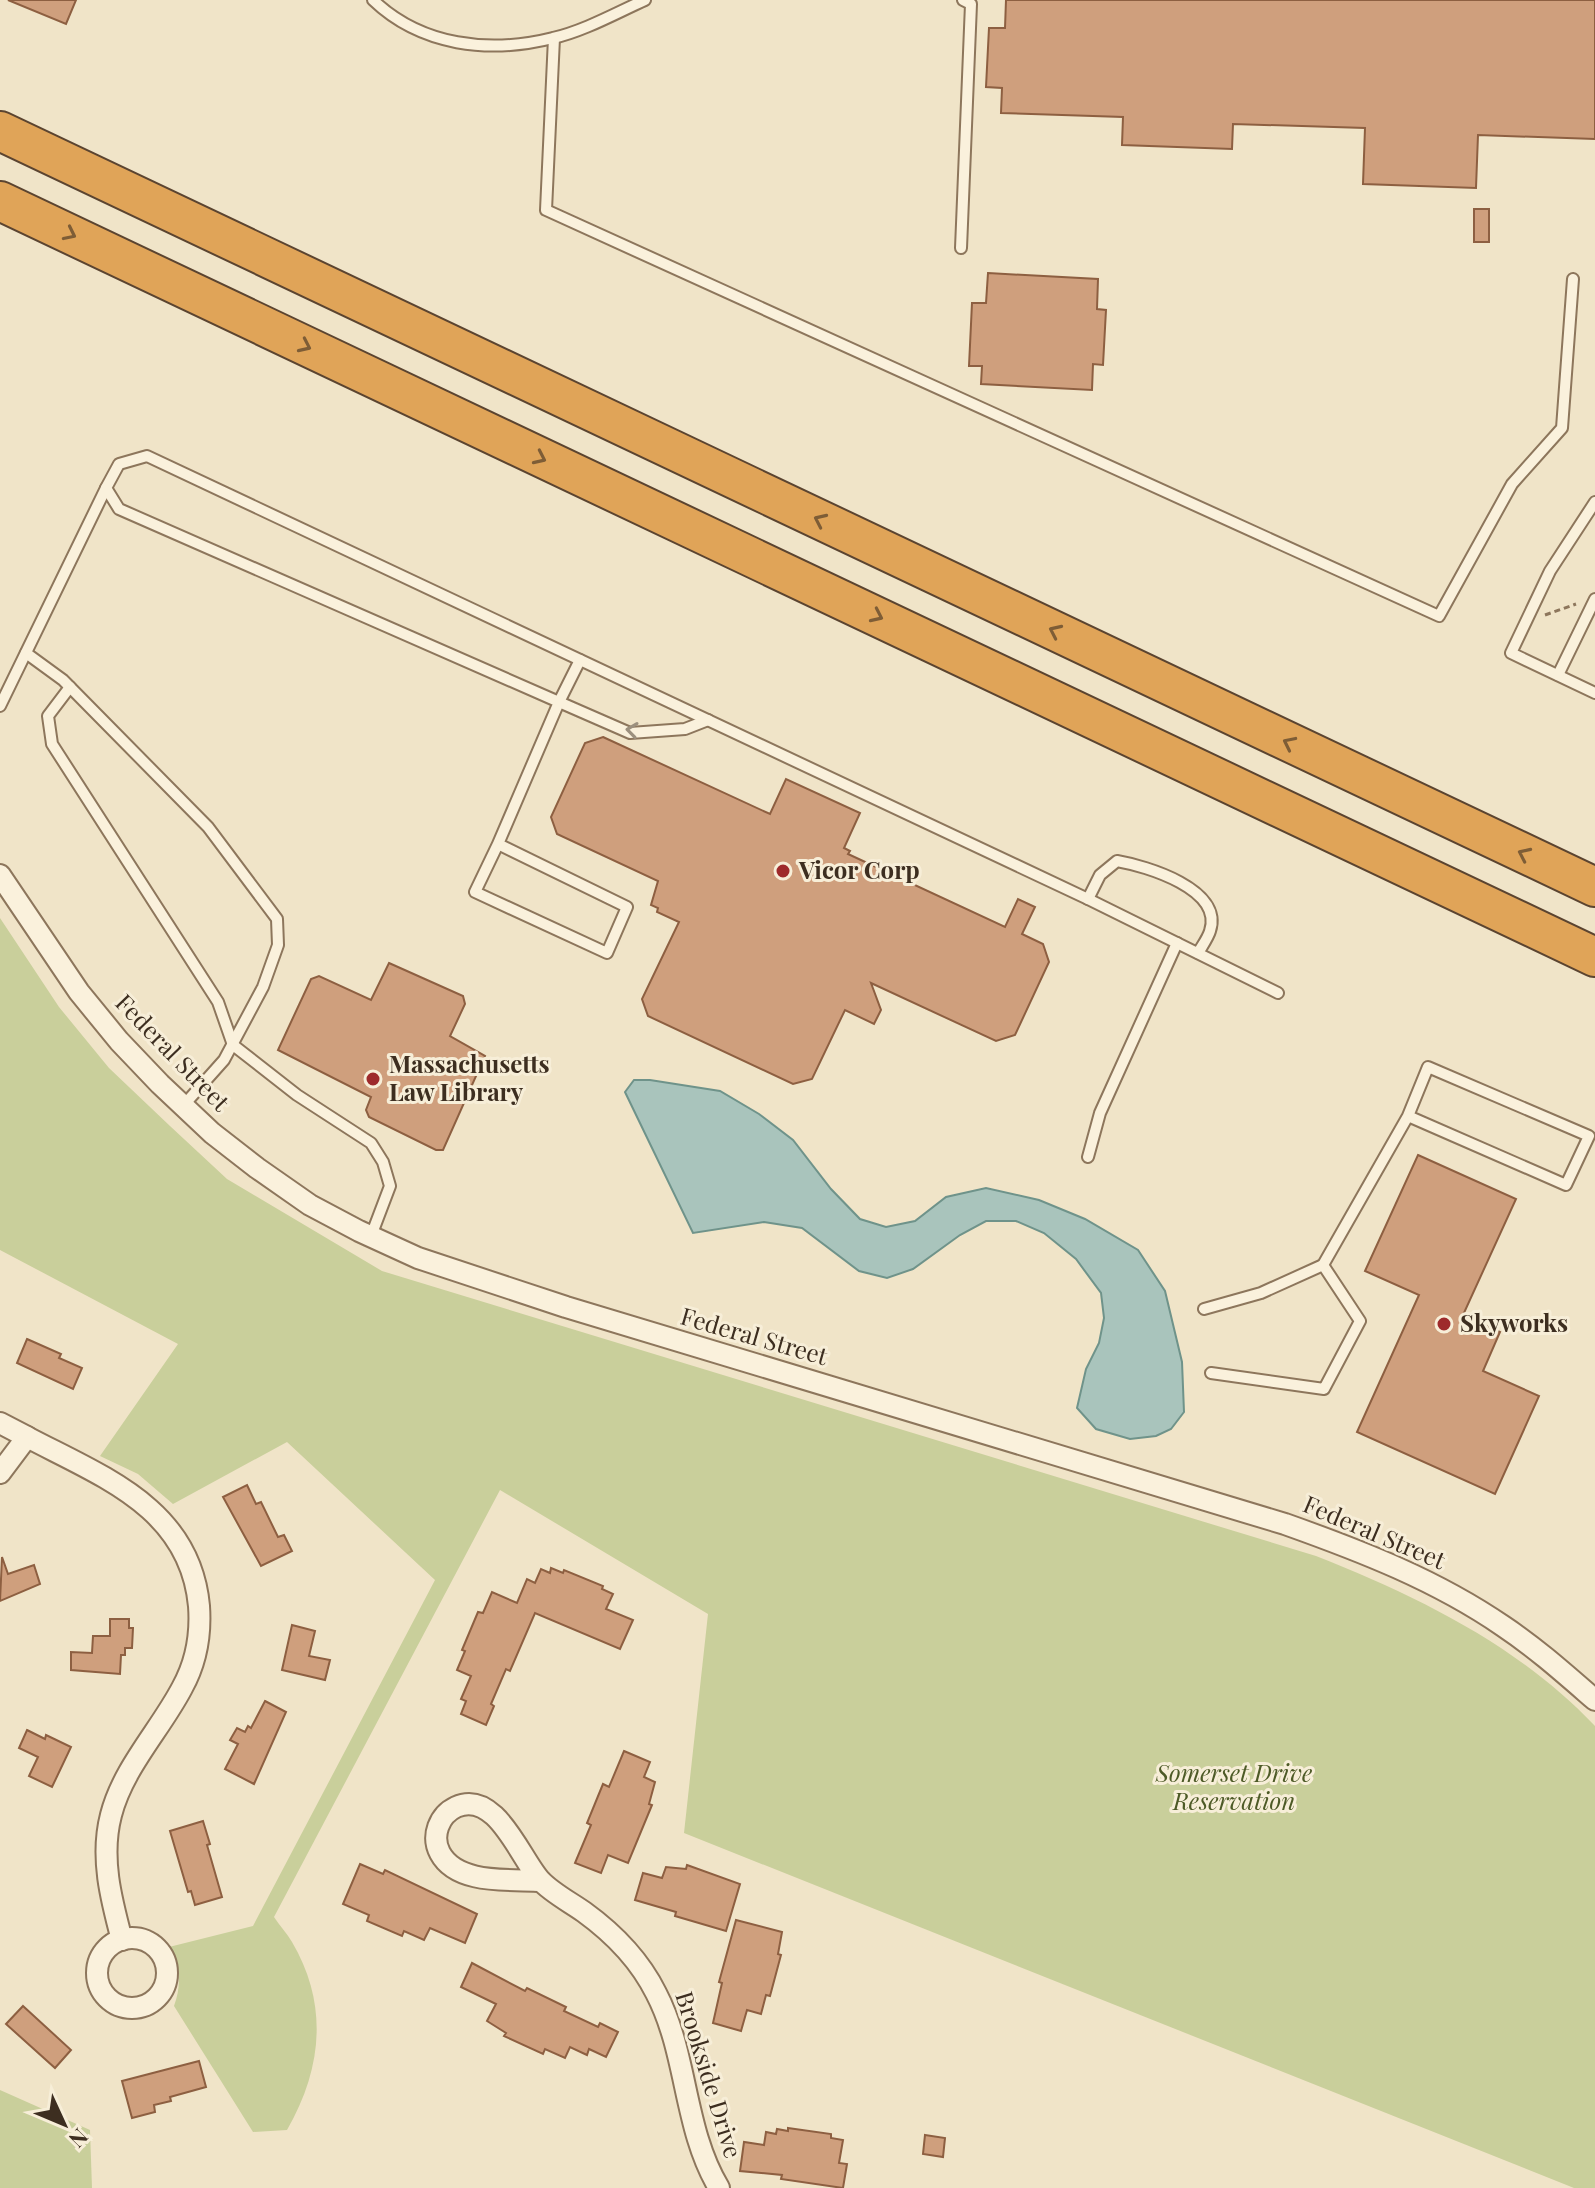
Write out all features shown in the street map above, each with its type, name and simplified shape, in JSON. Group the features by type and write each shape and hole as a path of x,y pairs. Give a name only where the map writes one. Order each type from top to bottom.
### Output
{"highway":[{"path":"0,131 1595,887"},
{"path":"0,201 1595,957"}],"street":[{"name":"Federal Street","path":"0,875 79,992 119,1041 183,1106 257,1168 310,1205 418,1258 566,1307 1285,1524 1357,1550 1441,1589 1503,1626 1595,1700"},
{"path":"0,1423 116,1484 155,1512 183,1550 198,1594 198,1642 192,1665 183,1687 126,1779 110,1817 107,1871 122,1940"},
{"path":"0,1473 27,1437"},
{"name":"Brookside Drive","path":"541,1881 483,1878 457,1869 440,1854 437,1843 440,1821 455,1807 466,1804 486,1809 500,1823 541,1881 610,1933 649,1981 668,2021 699,2145 719,2188"}],"lane":[{"path":"373,0 391,17 433,37 468,46 554,38 645,0"},
{"path":"618,12 619,0"},
{"path":"961,248 971,4 963,0"},
{"path":"554,38 546,210 1439,616 1512,484 1562,428 1573,279"},
{"path":"0,706 119,464 147,456 1088,899 1278,993"},
{"path":"106,488 119,509 630,733 685,729 708,720"},
{"path":"1595,502 1550,571 1511,653 1595,693"},
{"path":"1558,675 1589,600"},
{"path":"26,653 70,687 208,827 277,919 278,945 263,987 224,1060 183,1106"},
{"path":"498,844 627,907 607,953 475,892 580,660"},
{"path":"70,687 48,716 52,744 218,1002 233,1045 297,1095 371,1143 383,1162 390,1186 371,1236"},
{"path":"1088,899 1100,875 1117,861 1144,866 1171,878 1199,895 1210,908 1211,929 1198,953"},
{"path":"1088,1157 1100,1113 1177,943"},
{"path":"1204,1309 1261,1293 1323,1265 1408,1116 1428,1067 1589,1136 1566,1185 1408,1116"},
{"path":"1211,1373 1324,1389 1360,1321 1323,1265"}],"path":[{"path":"1526,621 1589,600"}],"green space":[{"name":"Somerset Drive Reservation","path":"0,918 59,1007 109,1068 227,1179 382,1271 1316,1556 1429,1606 1500,1647 1533,1671 1595,1726 1595,2188 1574,2188 684,1833 708,1614 500,1490 274,1917 290,1939 312,1989 316,2013 314,2060 308,2084 287,2130 253,2132 174,2006 179,1976 169,1947 253,1926 435,1580 287,1442 173,1504 138,1474 100,1456 178,1344 0,1250"},
{"path":"0,2090 90,2130 92,2188 0,2188"}],"water":[{"path":"634,1080 720,1091 759,1114 793,1140 831,1189 860,1219 886,1227 915,1221 946,1197 986,1188 1039,1200 1085,1219 1138,1250 1165,1291 1182,1362 1184,1412 1171,1429 1156,1436 1130,1439 1096,1429 1077,1408 1086,1369 1099,1343 1104,1318 1101,1293 1076,1259 1044,1233 1016,1221 986,1221 960,1235 913,1269 887,1278 859,1271 802,1228 764,1222 693,1233 625,1092"}],"building":[{"path":"8,0 76,0 66,24"},
{"path":"1006,0 1595,0 1595,139 1478,135 1476,188 1363,184 1365,128 1233,124 1232,149 1122,145 1123,117 1001,113 1002,88 986,87 989,28 1005,28"},
{"path":"1474,209 1489,209 1489,242 1474,242"},
{"path":"988,273 1098,279 1097,309 1106,310 1103,365 1093,364 1092,390 981,384 982,366 969,366 972,303 986,303"},
{"path":"603,737 770,814 786,779 860,813 844,848 850,851 848,854 1005,927 1018,899 1035,907 1022,934 1043,944 1049,962 1015,1035 996,1041 871,983 881,1010 874,1024 845,1010 812,1079 793,1084 648,1016 642,999 679,922 657,912 658,908 651,905 658,881 557,834 551,817 585,743"},
{"path":"389,963 463,996 465,1004 450,1036 485,1056 443,1150 436,1150 369,1117 366,1110 371,1097 278,1050 311,979 319,976 371,1000"},
{"name":"Skyworks","path":"1418,1155 1516,1199 1463,1315 1500,1332 1483,1371 1539,1396 1495,1494 1357,1432 1419,1295 1365,1271"},
{"path":"27,1339 61,1354 59,1358 82,1368 73,1389 17,1363"},
{"path":"247,1485 256,1504 261,1502 278,1537 284,1535 292,1551 261,1566 223,1497"},
{"path":"2,1557 8,1574 34,1565 40,1584 0,1601"},
{"path":"551,1568 603,1586 602,1589 613,1594 606,1609 633,1620 620,1649 535,1613 510,1671 506,1669 486,1725 461,1714 466,1701 461,1699 471,1676 457,1670 478,1612 483,1613 492,1592 517,1603 527,1579 535,1583 541,1569 550,1573"},
{"path":"110,1619 129,1619 129,1628 133,1628 132,1648 125,1648 125,1655 121,1655 120,1674 71,1670 71,1652 92,1653 93,1636 110,1636"},
{"path":"292,1625 315,1631 309,1656 330,1660 325,1680 282,1670"},
{"path":"265,1701 286,1712 254,1784 225,1769 238,1744 230,1740 237,1728 245,1732 248,1726 251,1728"},
{"path":"27,1730 71,1747 52,1787 29,1776 38,1757 19,1748"},
{"path":"624,1751 650,1762 644,1777 655,1782 649,1804 652,1805 628,1863 608,1855 601,1873 575,1863 603,1784 609,1787"},
{"path":"203,1821 222,1897 195,1905 191,1891 188,1892 170,1831"},
{"path":"360,1864 383,1874 385,1870 477,1914 465,1943 430,1928 424,1940 404,1931 402,1936 367,1921 369,1915 343,1904"},
{"path":"687,1865 740,1884 726,1931 635,1900 643,1873 662,1878 666,1867 686,1869"},
{"path":"736,1920 782,1932 778,1954 781,1955 770,1996 766,1995 761,2014 747,2010 741,2031 713,2023 722,1983 719,1982"},
{"path":"472,1963 525,1991 527,1988 566,2007 564,2011 598,2027 600,2023 618,2032 606,2057 589,2049 587,2055 570,2047 565,2058 545,2049 543,2054 504,2036 506,2033 487,2021 496,2004 461,1987"},
{"path":"23,2006 71,2050 55,2068 6,2024"},
{"path":"199,2061 206,2087 170,2097 171,2101 154,2105 155,2112 132,2118 122,2081"},
{"path":"788,2128 831,2134 831,2138 843,2140 839,2163 847,2164 843,2188 781,2179 782,2175 740,2171 744,2142 764,2145 766,2132 776,2134 777,2129 788,2131"},
{"path":"925,2135 945,2138 943,2157 923,2154"}],"place":[{"name":"Vicor Corp","path":"783,871"},
{"name":"Massachusetts Law Library","path":"373,1079"},
{"name":"Skyworks","path":"1444,1324"}]}
